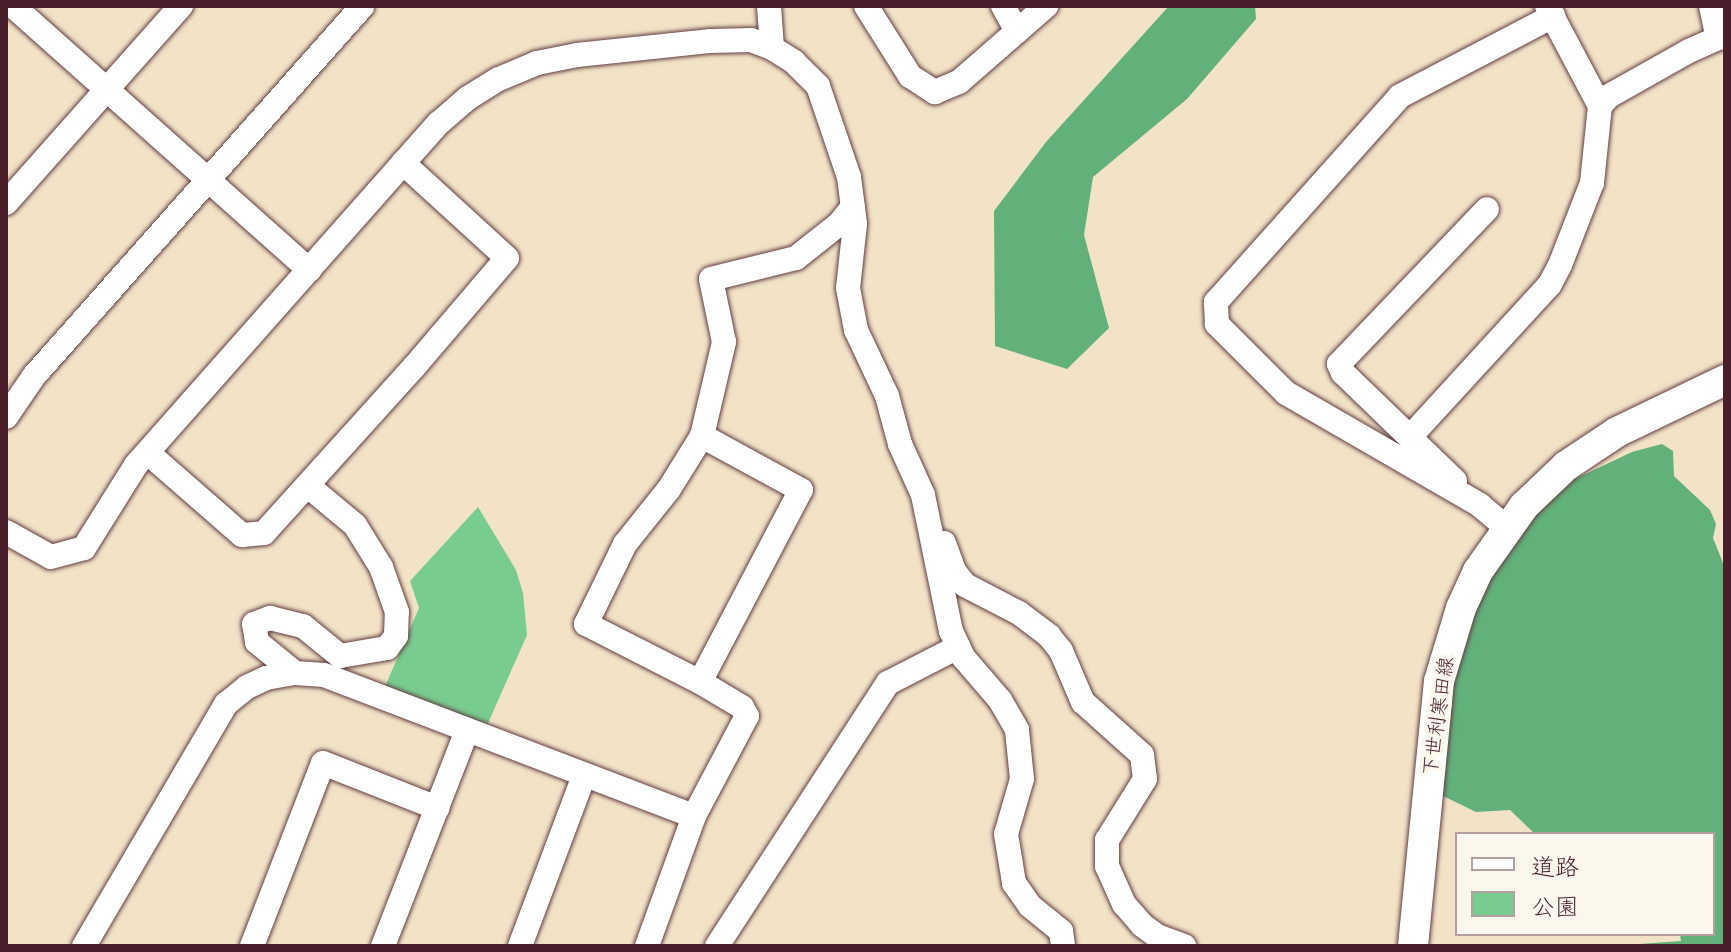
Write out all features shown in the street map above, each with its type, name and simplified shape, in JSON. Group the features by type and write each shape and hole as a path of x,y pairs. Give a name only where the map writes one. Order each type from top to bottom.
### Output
{"main road":[{"name":"下世利寒田線","path":"1413,946 1433,718 1443,661 1469,588 1507,528 1553,477 1617,432 1725,380"}],"street":[{"path":"13,6 309,270"},
{"path":"6,203 181,6"},
{"path":"6,417 34,376 362,6"},
{"path":"769,6 766,14 772,48"},
{"path":"866,6 910,76 935,92 959,82 1046,6"},
{"path":"1003,6 1017,31"},
{"path":"1600,106 1609,96 1722,36 1711,6"},
{"path":"1410,437 1550,284 1592,183 1600,106 1550,11 1400,96 1216,302 1217,324 1286,393 1480,505"},
{"path":"6,532 51,557 84,548 148,453 439,123 468,98 499,79 537,63 711,41 751,40 772,48 794,62 818,86 849,177 855,224 848,288 852,316 887,396 900,444 919,482 945,612 958,647 1000,700 1017,730 1023,769 1007,820 1008,866 1014,883 1030,906 1061,931 1063,946"},
{"path":"148,453 242,535 264,533 308,486 507,258 403,163"},
{"path":"647,946 694,816 747,716 742,707 700,682 586,624 625,544 669,489 702,436 724,342 711,279 796,258 839,224 853,207"},
{"path":"1487,209 1339,364 1343,373 1507,528"},
{"path":"700,682 801,490 702,436"},
{"path":"919,482 932,490 938,501 944,547 958,577 965,585 1019,613 1049,636 1061,651 1083,702 1142,755 1145,779 1107,840 1105,859 1131,914 1157,936 1184,946"},
{"path":"295,673 257,642 254,624 270,618 303,626 340,656 387,648 396,636 397,612 381,567 355,525 308,486"},
{"path":"717,946 888,683 958,647"},
{"path":"84,946 226,704 247,687 295,673 324,675 350,683 694,816"},
{"path":"383,946 467,730"},
{"path":"252,946 323,763 437,808"},
{"path":"520,946 584,776"}],"green space":[{"path":"1169,6 1255,6 1256,19 1187,99 1093,177 1084,235 1109,328 1067,369 995,346 994,211 1046,142"},
{"path":"1662,444 1673,451 1674,476 1710,510 1716,524 1713,538 1725,568 1725,946 1612,946 1681,941 1680,936 1715,936 1715,832 1533,832 1510,810 1476,812 1441,795 1433,724 1469,610 1507,539 1575,479 1632,452"},
{"path":"478,507 516,570 523,593 527,635 478,746 377,705 419,608 410,581"}]}
